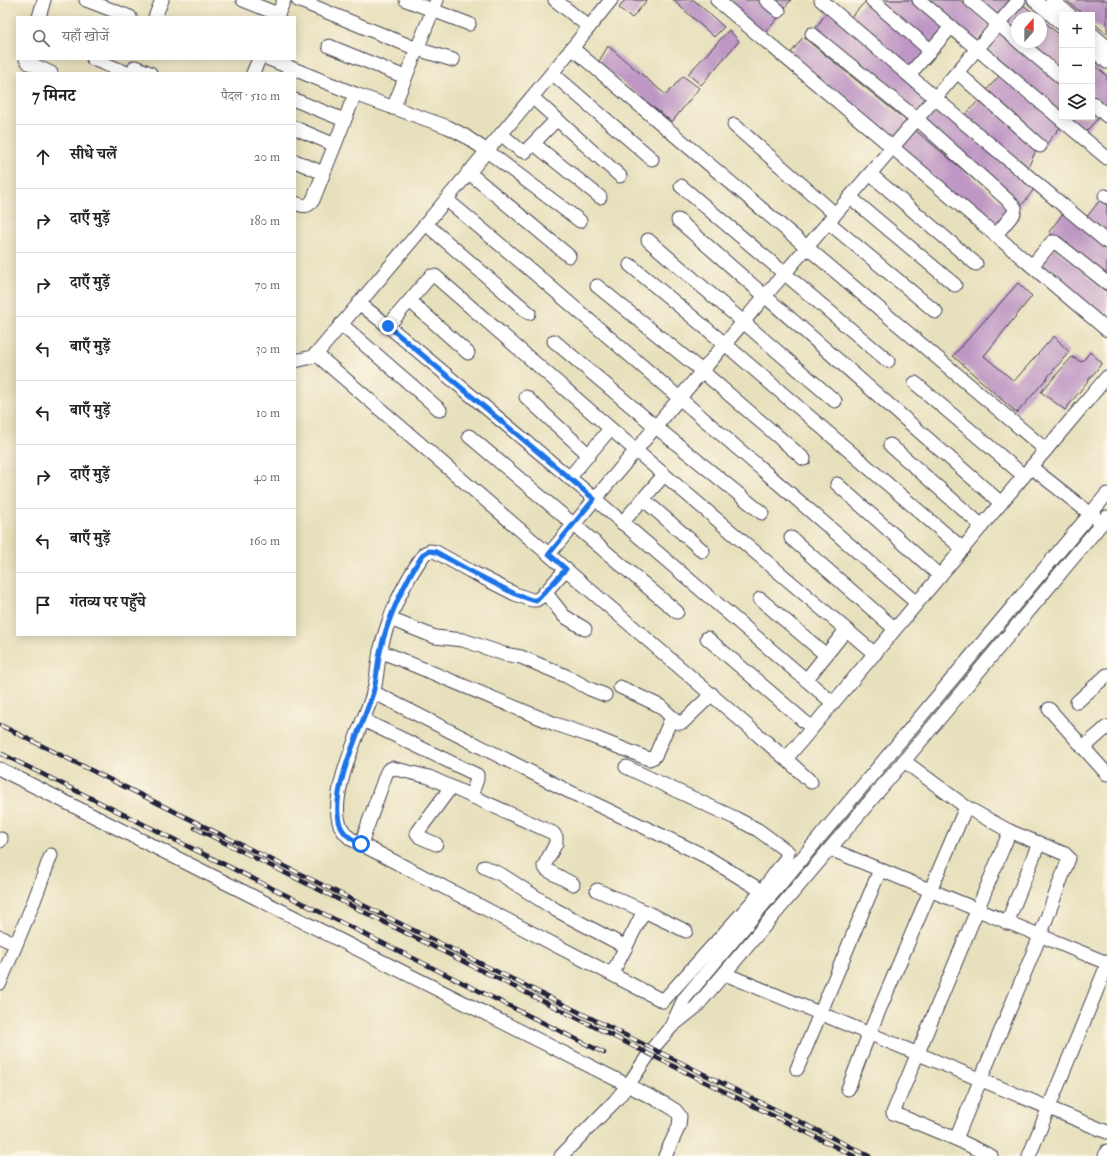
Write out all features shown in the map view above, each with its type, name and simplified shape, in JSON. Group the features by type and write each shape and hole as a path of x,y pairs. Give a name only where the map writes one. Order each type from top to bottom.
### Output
{"street":[{"path":"39,16 44,0"},
{"path":"86,0 127,16"},
{"path":"243,0 278,15 284,0"},
{"path":"298,0 417,49 453,60"},
{"path":"406,0 435,5 469,24"},
{"path":"555,0 589,27"},
{"path":"296,361 312,357 316,354 447,200 468,172 552,73 611,0"},
{"path":"717,0 1107,330"},
{"path":"766,0 779,11"},
{"path":"821,0 1037,185 1107,242"},
{"path":"872,0 930,50"},
{"path":"919,0 1107,158"},
{"path":"970,0 1011,35"},
{"path":"549,554 765,296 1019,0"},
{"path":"1034,0 1059,21"},
{"path":"1052,0 1066,12"},
{"path":"155,16 158,1"},
{"path":"392,108 435,5"},
{"path":"909,75 951,27"},
{"path":"812,34 917,119 1012,204 1015,208 1014,213 996,235"},
{"path":"1095,37 1107,47"},
{"path":"329,46 405,77"},
{"path":"572,48 1046,450"},
{"path":"1026,48 1059,75"},
{"path":"1095,52 1107,62"},
{"path":"27,60 29,63 49,72"},
{"path":"97,60 147,72"},
{"path":"253,72 259,60"},
{"path":"271,60 355,94 448,127 466,136 580,221"},
{"path":"957,72 1040,146"},
{"path":"552,73 652,158"},
{"path":"296,203 304,206 309,205 313,200 355,94"},
{"path":"532,97 620,176"},
{"path":"296,100 344,120"},
{"path":"1095,106 1107,116"},
{"path":"501,134 523,152 527,152 557,119"},
{"path":"734,125 832,218 936,312"},
{"path":"296,128 335,145"},
{"path":"534,144 600,197"},
{"path":"296,161 323,173"},
{"path":"468,172 569,256"},
{"path":"870,174 976,264"},
{"path":"681,186 888,361"},
{"path":"850,197 955,285"},
{"path":"447,200 546,283 917,603"},
{"path":"678,220 1001,503"},
{"path":"426,224 529,313"},
{"path":"648,240 835,401"},
{"path":"1032,266 1052,242 1055,242 1107,283"},
{"path":"630,265 725,344 963,549"},
{"path":"388,326 428,279 431,276 435,276 635,451 874,654"},
{"path":"597,286 702,371 804,459"},
{"path":"410,301 468,353"},
{"path":"358,303 388,326 594,499 833,703"},
{"path":"341,324 440,410"},
{"path":"554,341 656,427 762,513"},
{"path":"316,354 712,694 811,782"},
{"path":"786,759 1107,377"},
{"path":"561,1156 615,1101 629,1084 653,1048 671,1027 696,1007 725,974 1105,522 1090,515 1028,472 915,383"},
{"path":"526,398 589,455"},
{"path":"569,478 610,429"},
{"path":"469,436 677,612"},
{"path":"890,445 982,526"},
{"path":"622,523 664,475"},
{"path":"837,484 940,576"},
{"path":"671,1027 684,999 1107,494"},
{"path":"643,499 703,551"},
{"path":"791,538 895,629"},
{"path":"566,569 536,600 524,598 505,590 436,552 430,551 425,553 406,582 390,619 380,651 373,692 345,767 338,804 338,821 343,831 351,839 663,1000 762,891 788,857 788,852 758,830 626,767"},
{"path":"545,592 564,616 586,629"},
{"path":"760,599 826,655"},
{"path":"390,619 435,637 463,640 504,654 521,657 566,676 605,695"},
{"path":"806,680 846,630"},
{"path":"707,638 812,728"},
{"path":"380,651 555,724 588,735 649,759 654,757 656,754 672,717"},
{"path":"1077,702 1107,675"},
{"path":"620,687 660,706 680,723 684,722 712,694"},
{"path":"373,692 568,791 705,856 762,891"},
{"path":"1049,709 1107,774"},
{"path":"363,720 477,775 471,796"},
{"path":"1084,748 1107,727"},
{"path":"904,761 966,807 1010,831 1066,854 1069,858 1040,936 956,1139"},
{"path":"361,844 388,770 392,768 429,778 553,833 556,837 556,843 544,866 547,870 573,884"},
{"path":"0,769 448,995 629,1084 667,1105 675,1110 680,1116 679,1126 665,1156"},
{"path":"436,844 420,837 417,833 451,787"},
{"path":"848,1089 869,1034 966,807"},
{"path":"991,1156 956,1139 893,1113 1010,831"},
{"path":"1007,923 1039,843"},
{"path":"830,849 1107,964 1029,1156"},
{"path":"0,983 51,854"},
{"path":"484,866 508,879 556,910 626,947"},
{"path":"797,1069 880,870"},
{"path":"597,890 686,931"},
{"path":"612,974 644,911"},
{"path":"0,937 16,944"},
{"path":"725,974 1107,1132"},
{"path":"1105,1156 1107,1151"}],"building":[{"path":"625,0 647,0 632,18 619,8"},
{"path":"673,0 694,0 724,27 714,37"},
{"path":"719,0 763,0 781,15 762,36"},
{"path":"769,0 791,0 782,11"},
{"path":"867,0 925,52 910,70 848,20"},
{"path":"875,0 912,0 947,27 931,47"},
{"path":"923,0 960,0 990,25 976,43"},
{"path":"978,0 1015,0 1000,19"},
{"path":"1066,0 1107,0 1107,34 1095,24 1095,12 1080,12"},
{"path":"1021,3 1032,12 1014,12"},
{"path":"828,11 933,97 916,116 813,31"},
{"path":"1011,16 1011,32 1003,26"},
{"path":"1047,24 1059,34 1059,71 1031,48 1047,48"},
{"path":"1000,29 1011,39 1011,48 1022,48 1059,80 1059,115 990,57 992,54 983,46"},
{"path":"729,30 739,41 701,85 688,74"},
{"path":"803,37 909,123 891,144 788,57"},
{"path":"608,46 666,95 683,76 699,88 672,122 598,63"},
{"path":"1095,66 1107,76 1107,108 1095,98"},
{"path":"1000,75 1062,125 1045,146 984,93"},
{"path":"980,99 1037,148 1026,172 964,116"},
{"path":"933,105 1034,189 1019,209 922,120"},
{"path":"1095,112 1100,116 1083,135 1065,120 1095,120"},
{"path":"914,129 1012,211 995,232 897,148"},
{"path":"1100,200 1107,205 1107,237 1085,219"},
{"path":"1064,212 1107,248 1107,279 1049,232"},
{"path":"1055,248 1107,292 1107,326 1038,267"},
{"path":"1018,283 1032,296 984,356 1014,381 1054,336 1069,352 1017,413 953,356"},
{"path":"1090,352 1102,363 1065,410 1041,392 1072,357 1082,362"}],"railway":[{"path":"0,725 869,1156"},
{"path":"0,753 604,1053"},
{"path":"195,828 854,1156"}],"route":[{"path":"361,844 351,839 343,831 338,821 338,804 341,784 345,767 373,692 380,651 387,626 406,582 420,560 425,553 430,551 436,552 505,590 524,598 536,600 566,569 549,554 594,499 388,326"}]}
